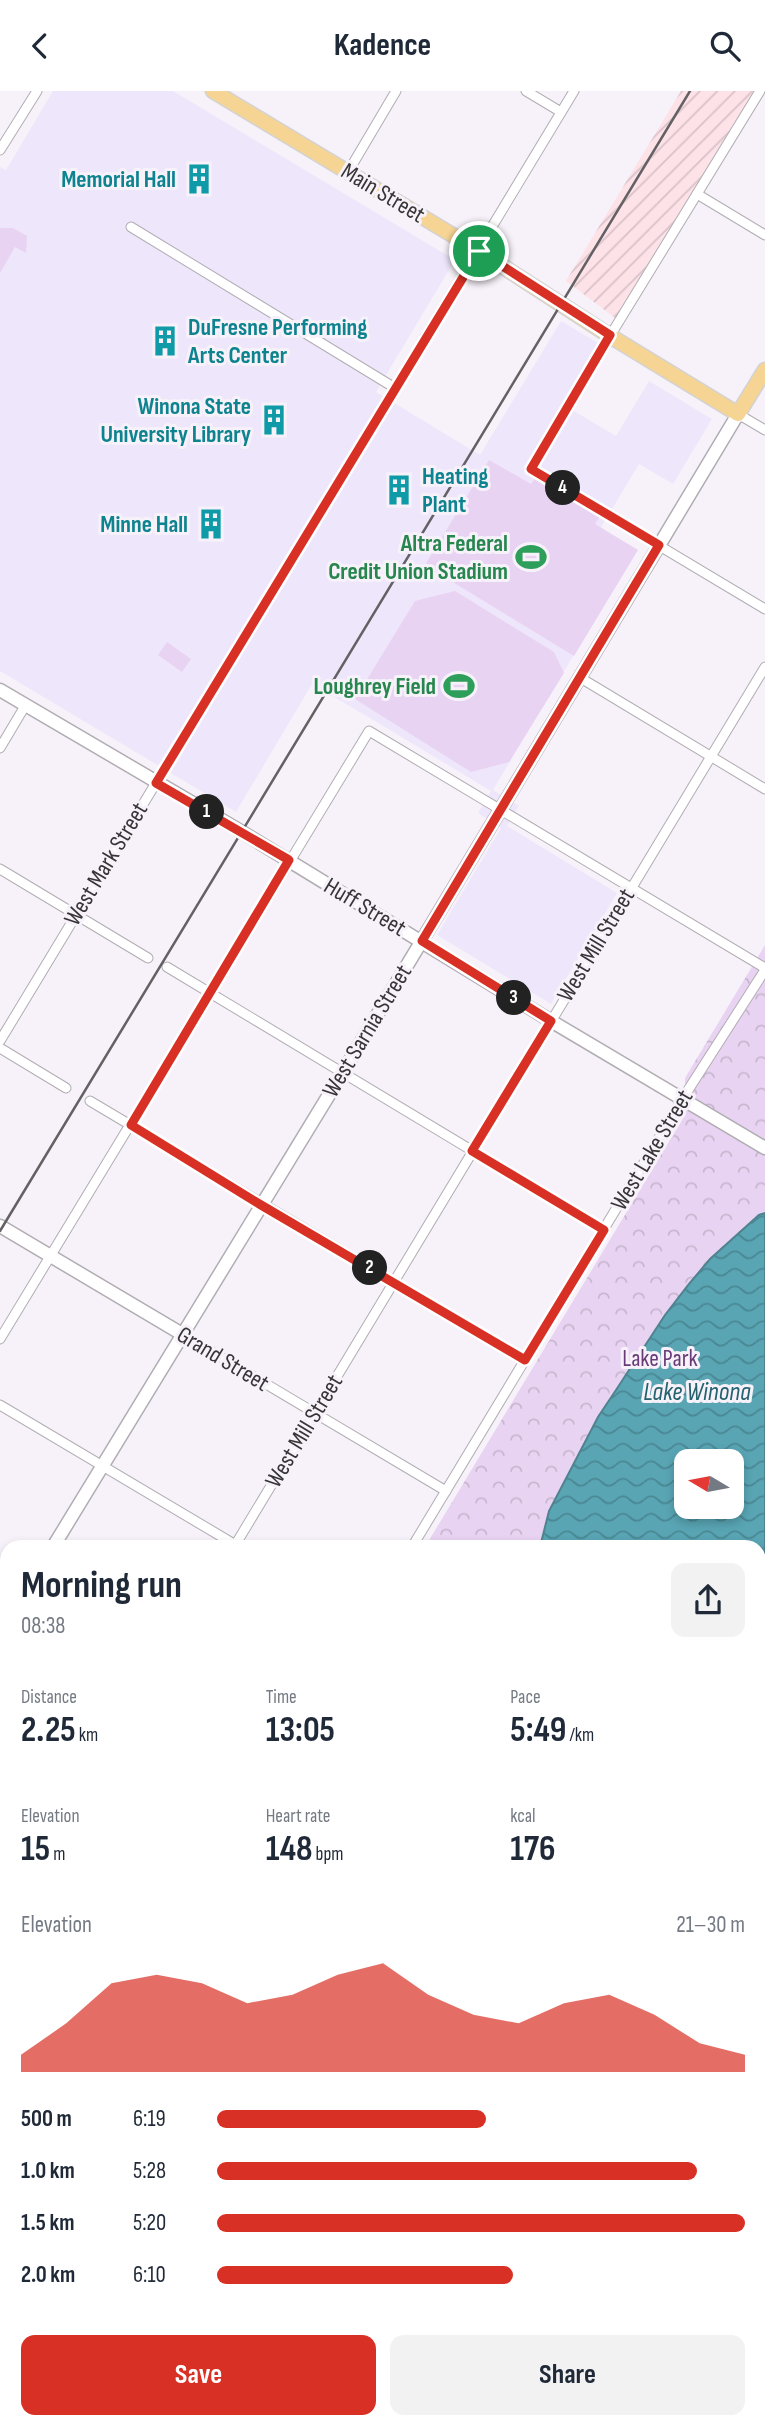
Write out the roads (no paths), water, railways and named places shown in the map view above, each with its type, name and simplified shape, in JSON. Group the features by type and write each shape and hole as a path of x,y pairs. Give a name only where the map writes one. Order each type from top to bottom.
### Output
{"main road":[{"name":"Main Street","path":"214,91 479,251 738,414"},
{"name":"West Sarnia Street","path":"738,414 765,370"}],"street":[{"path":"0,149 37,91"},
{"path":"348,172 396,91"},
{"path":"526,91 561,112"},
{"name":"West Mark Street","path":"0,1041 574,91"},
{"path":"760,91 531,469 765,609"},
{"path":"697,194 765,235"},
{"path":"131,227 395,388"},
{"name":"Main Street","path":"738,414 765,430"},
{"name":"West Sarnia Street","path":"57,1540 422,941 738,414"},
{"name":"West Mill Street","path":"240,1540 765,667"},
{"path":"579,677 765,789"},
{"name":"Huff Street","path":"0,690 289,860 551,1021 765,1148"},
{"path":"0,748 25,706"},
{"path":"0,1339 369,731 765,969"},
{"path":"0,869 149,958"},
{"path":"167,967 604,1230"},
{"name":"West Lake Street","path":"416,1540 683,1098 765,969"},
{"path":"0,1048 66,1088"},
{"path":"90,1101 525,1360"},
{"name":"Grand Street","path":"0,1226 446,1491"},
{"path":"0,1405 226,1540"}],"water":[{"name":"Lake Winona","path":"765,1213 765,1540 542,1540 549,1511 598,1417 665,1315 710,1259 759,1215"}],"railway":[{"path":"0,1231 690,91"}],"place":[{"name":"Memorial Hall","path":"199,179"},
{"name":"DuFresne Performing Arts Center","path":"165,341"},
{"name":"Winona State University Library","path":"274,420"},
{"name":"Heating Plant","path":"399,490"},
{"name":"Minne Hall","path":"211,524"},
{"name":"Altra Federal Credit Union Stadium","path":"531,557"},
{"name":"Loughrey Field","path":"459,686"}],"park label":[{"name":"Lake Park","path":"660,1358"}]}
